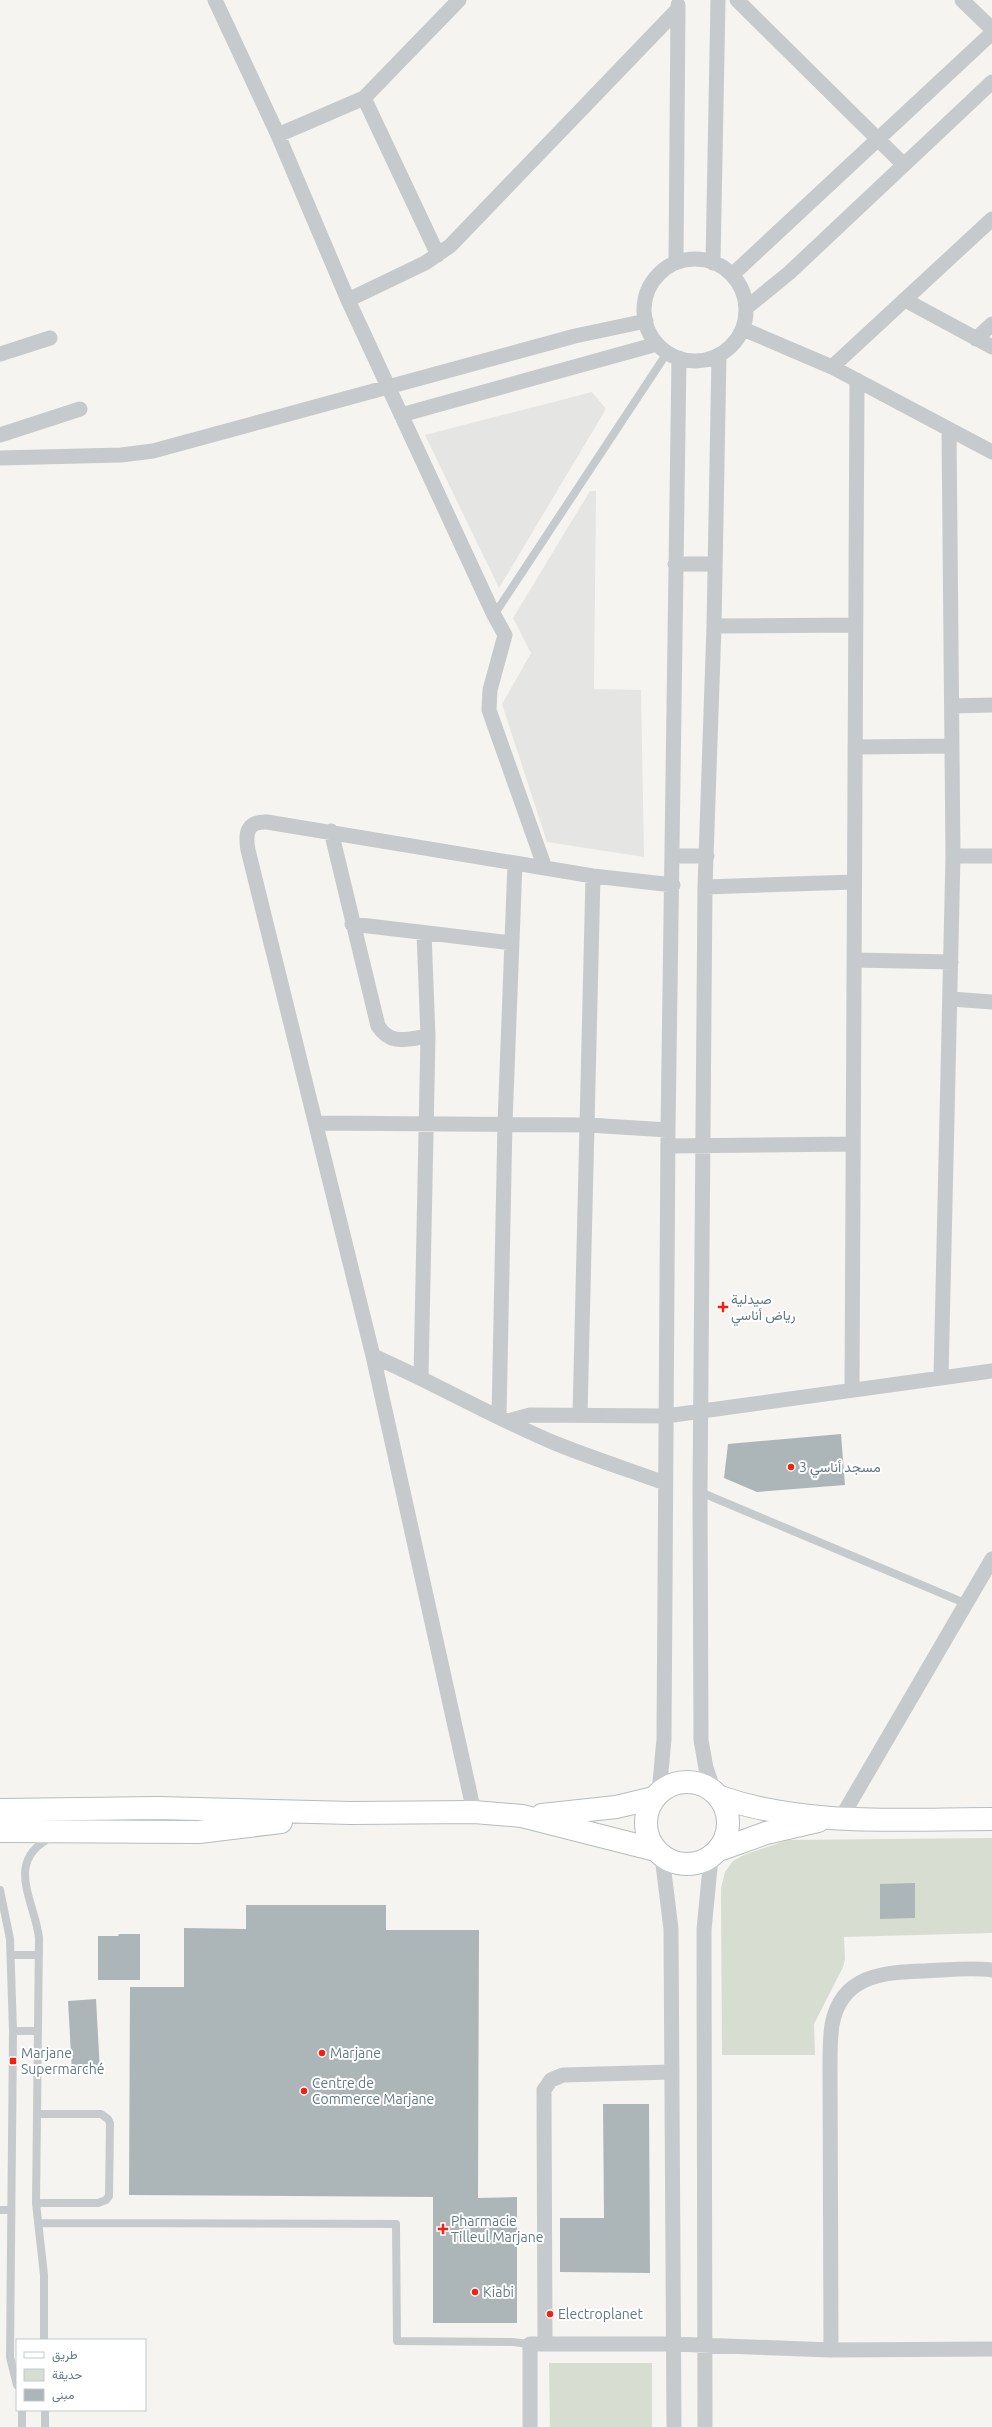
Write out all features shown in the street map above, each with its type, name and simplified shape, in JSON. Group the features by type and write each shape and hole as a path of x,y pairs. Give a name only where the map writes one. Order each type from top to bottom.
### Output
{"street":[{"path":"214,0 278,135 348,300 388,388 494,615 506,635 490,690 488,710 545,868"},
{"path":"278,135 364,98 459,0"},
{"path":"713,262 718,0"},
{"path":"737,0 904,165"},
{"path":"962,0 992,29"},
{"path":"348,300 438,255 678,5"},
{"path":"676,263 678,5"},
{"path":"732,275 877,138 992,33"},
{"path":"746,308 789,273 992,82"},
{"path":"364,98 438,255"},
{"path":"832,367 992,219"},
{"path":"401,415 668,352 699,361 719,355 734,344 743,328 746,308 741,288 732,275 713,262 694,259 676,263 661,272 650,286 645,303 646,320 668,352 675,564 673,885 668,1130 664,1739 656,1795 648,1811 646,1825 649,1839 659,1853 671,1929 674,2427"},
{"path":"904,300 976,340 992,347"},
{"path":"0,458 121,455 153,451 575,336 646,320"},
{"path":"976,340 992,324"},
{"path":"743,328 832,367 992,452"},
{"path":"0,354 50,338"},
{"path":"705,2427 704,1930 715,1853 724,1842 729,1824 728,1814 717,1794 706,1768 702,1740 700,1492 705,886 714,626 719,355"},
{"path":"852,1390 857,380"},
{"path":"0,435 80,409"},
{"path":"941,1377 952,962 953,856 949,430"},
{"path":"675,564 714,564"},
{"path":"714,626 855,625"},
{"path":"952,706 992,705"},
{"path":"855,747 952,746"},
{"path":"474,1812 373,1356 248,850 248,828 260,821 331,831 593,876 673,885"},
{"path":"331,831 374,1013 382,1032 394,1039 428,1036"},
{"path":"673,856 707,856"},
{"path":"953,856 992,856"},
{"path":"503,1419 505,1123 515,863"},
{"path":"580,1415 593,876"},
{"path":"705,886 854,882"},
{"path":"352,924 512,943"},
{"path":"421,1376 428,1036 424,933"},
{"path":"855,960 952,962"},
{"path":"951,999 992,1002"},
{"path":"316,1123 505,1123 588,1125 668,1130"},
{"path":"669,1146 853,1144"},
{"path":"373,1356 421,1376 503,1419 557,1444 665,1483"},
{"path":"503,1419 530,1415 666,1416 992,1371"},
{"path":"522,1816 659,1853 673,1862 686,1865 699,1863 715,1853 766,1832 837,1818 967,1604 992,1559"},
{"path":"0,1810 158,1808 351,1813 474,1812 522,1816 616,1807 656,1795 668,1786 680,1782 692,1782 704,1785 717,1794 746,1806 837,1818 992,1819"},
{"path":"0,1831 199,1832 351,1813"},
{"path":"831,2350 830,2065 832,2024 840,2004 854,1986 870,1976 892,1972 992,1970"},
{"path":"545,2344 544,2090 551,2080 564,2075 672,2072"},
{"path":"530,2427 530,2344 704,2344 831,2350 992,2349"}],"lane":[{"path":"494,615 668,352"},
{"path":"700,1492 967,1604"},
{"path":"44,2339 44,2275 36,2203 39,1955 37,1922 26,1895 25,1871 38,1846 62,1832"},
{"path":"0,1890 10,1939 11,1955 13,2031 10,2357 12,2372 16,2382"},
{"path":"11,1955 39,1955"},
{"path":"13,2031 38,2031"},
{"path":"36,2203 98,2203 106,2200 109,2196 110,2123 108,2119 101,2114 37,2114"},
{"path":"0,2210 11,2210"},
{"path":"38,2223 396,2224 397,2341 512,2342 530,2344"},
{"path":"22,2411 22,2427"},
{"path":"45,2411 45,2427"}],"shaded area":[{"path":"592,392 606,409 499,588 425,435"},
{"path":"590,491 596,491 594,689 641,690 644,857 547,842 502,704 531,653 513,618"}],"green space":[{"path":"992,1838 992,1933 844,1937 845,1959 843,1967 814,2024 815,2055 722,2055 721,1888 725,1872 733,1861 746,1854 788,1840"},
{"path":"549,2363 652,2363 652,2427 550,2427"}],"building":[{"path":"841,1434 845,1485 757,1492 724,1478 728,1444"},
{"path":"915,1883 915,1918 880,1919 880,1884"},
{"name":"Centre de Commerce Marjane","path":"246,1905 386,1905 386,1930 479,1930 478,2198 517,2197 517,2323 433,2323 433,2197 129,2195 130,1987 184,1987 184,1928 246,1929"},
{"path":"119,1934 140,1934 140,1980 98,1980 98,1936 118,1936"},
{"path":"96,1999 100,2071 72,2072 68,2001"},
{"path":"603,2104 649,2104 650,2273 560,2272 560,2218 604,2218"}],"place":[{"name":"صيدلية رياض أناسي","path":"723,1307"},
{"name":"مسجد أناسي 3","path":"791,1467"},
{"name":"Marjane","path":"322,2053"},
{"name":"Marjane Supermarché","path":"13,2061"},
{"name":"Centre de Commerce Marjane","path":"304,2091"},
{"name":"Pharmacie Tilleul Marjane","path":"443,2229"},
{"name":"Kiabi","path":"475,2292"},
{"name":"Electroplanet","path":"550,2314"}]}
